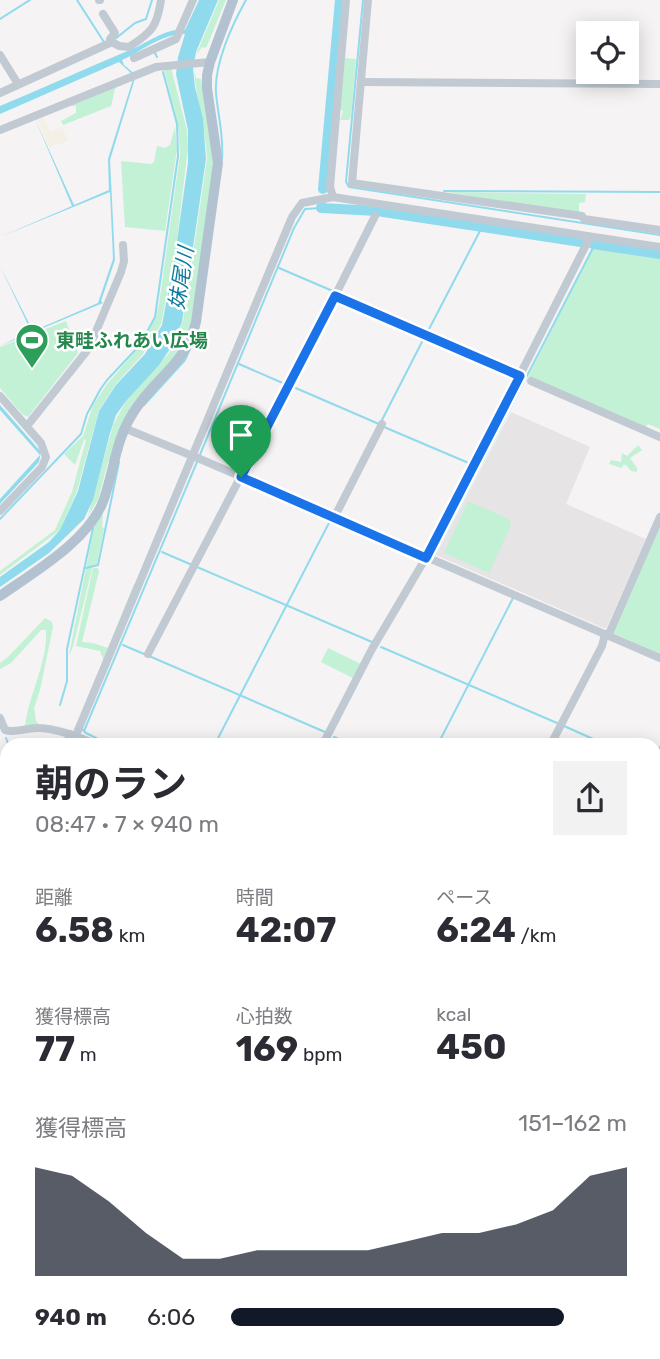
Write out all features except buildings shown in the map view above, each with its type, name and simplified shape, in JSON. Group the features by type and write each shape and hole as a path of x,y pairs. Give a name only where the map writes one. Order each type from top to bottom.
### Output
{"main road":[{"path":"0,596 60,552 94,519 103,502 124,428 138,405 178,362 193,333 218,163 205,63 233,0"}],"street":[{"path":"132,52 153,29 161,0"},
{"path":"112,42 132,52 176,39 193,0"},
{"path":"333,197 330,187 346,0"},
{"path":"326,738 372,649 426,558 520,376 585,227 582,216 352,183 368,0"},
{"path":"103,14 115,33 110,39 112,42"},
{"path":"0,93 112,42"},
{"path":"132,52 139,72"},
{"path":"0,55 18,85"},
{"path":"0,130 139,72 173,64 205,63"},
{"path":"361,84 660,84"},
{"path":"71,738 197,457 292,217 302,203 333,197 585,227 660,230"},
{"path":"148,654 375,216"},
{"path":"585,227 660,247"},
{"path":"27,426 92,341 121,272 124,261 123,245"},
{"path":"335,296 520,376"},
{"path":"531,381 660,437"},
{"path":"0,396 44,447 46,457 45,462 0,511"},
{"path":"334,518 382,426"},
{"path":"124,428 197,457 660,658"},
{"path":"554,738 602,646 660,517"},
{"path":"0,718 5,730 10,732 29,728 52,730 80,738"}],"shaded area":[{"path":"511,412 590,447 566,504 646,539 606,629 436,555"}],"green space":[{"path":"219,0 226,0 207,46 202,47 196,55"},
{"path":"345,58 356,59 351,116 349,120 340,120 343,111 340,110"},
{"path":"171,68 187,130 188,148 175,255 161,324 143,354 116,384 99,410 77,491 60,530 0,575 0,571 55,530 72,492 86,440 82,439 84,440 75,465 64,454 83,436 93,405 107,384 142,344 155,319 180,154 178,126 164,69"},
{"path":"194,69 196,78 201,79 216,160 190,329 179,355 135,401 108,462 98,500 88,516 113,425 126,401 170,352 183,321 207,159"},
{"path":"116,85 111,106 63,125 61,121 76,113 76,106 69,106"},
{"path":"175,127 177,149 165,231 125,227 121,161 151,164 154,162 157,146 165,148 170,145"},
{"path":"447,192 586,194 585,202 579,203 579,215"},
{"path":"594,246 660,256 660,429 648,424 645,428 528,377"},
{"name":"東畦ふれあい広場","path":"66,321 78,353 28,417 22,414 0,388 0,347"},
{"path":"638,445 642,450 630,458 637,472 631,471 626,465 622,468 609,464 611,460 621,462 622,453 627,456"},
{"path":"468,501 509,519 511,525 489,573 444,553"},
{"path":"103,514 104,528 97,564 93,565 69,655 95,522"},
{"path":"660,524 660,654 613,633"},
{"path":"93,568 98,568 99,571 82,642 108,648 134,584 138,584 104,661 100,651 76,646"},
{"path":"45,618 52,622 53,627 34,708 36,721 41,726 25,726 44,654 46,630 41,630 11,663 0,669 0,663"},
{"path":"328,648 361,664 353,678 321,662"}],"sand":[{"path":"43,116 50,132 62,127 68,141 49,147 37,118"}],"water":[{"name":"妹尾川","path":"199,0 218,0 196,52 193,69 203,119 206,159 182,322 170,349 159,365 116,415 93,500 84,519 49,553 0,587 0,577 49,542 60,530 78,491 99,411 116,385 145,354 162,325 188,163 188,130 176,74 185,34 160,40 122,60 136,75 110,160 115,260 101,301 103,303 0,346 31,331 0,266 33,331 98,303 113,259 110,192 0,237 72,206 35,119 74,205 109,190 108,159 134,76 119,62 0,114 0,106 164,34 185,30"},
{"path":"0,405 41,452 39,462 0,504 0,499 40,455 0,410"}],"waterway":[{"path":"0,19 30,0"},
{"path":"77,0 104,42"},
{"path":"115,39 135,23 146,19 152,0"},
{"path":"222,159 216,82 221,57 246,0"},
{"path":"323,189 340,0"},
{"path":"363,0 346,182 349,187 660,235"},
{"path":"155,53 157,57"},
{"path":"0,519 81,434 87,414 100,390 140,345 155,317 178,156 177,124 163,72"},
{"path":"444,191 660,192"},
{"path":"322,206 321,208 377,211 581,242"},
{"path":"199,457 294,228 305,209 321,208"},
{"path":"427,333 482,227"},
{"path":"593,244 660,254"},
{"path":"434,556 595,244"},
{"path":"279,268 335,292"},
{"path":"144,405 185,360 198,331"},
{"path":"382,420 424,338"},
{"path":"239,364 285,384"},
{"path":"291,386 379,424"},
{"path":"384,427 471,464"},
{"path":"86,568 98,565 119,462"},
{"path":"84,731 197,462"},
{"path":"218,738 331,519"},
{"path":"60,705 67,681 67,649 93,528"},
{"path":"162,552 192,565"},
{"path":"197,567 372,642"},
{"path":"441,738 513,598"},
{"path":"123,645 144,654"},
{"path":"381,647 557,723"},
{"path":"149,656 325,732"},
{"path":"564,726 591,738"},
{"path":"83,730 96,738"}],"place":[{"name":"東畦ふれあい広場","path":"32,370"}],"route":[{"path":"335,296 520,376 426,558 241,477 335,296"}]}
